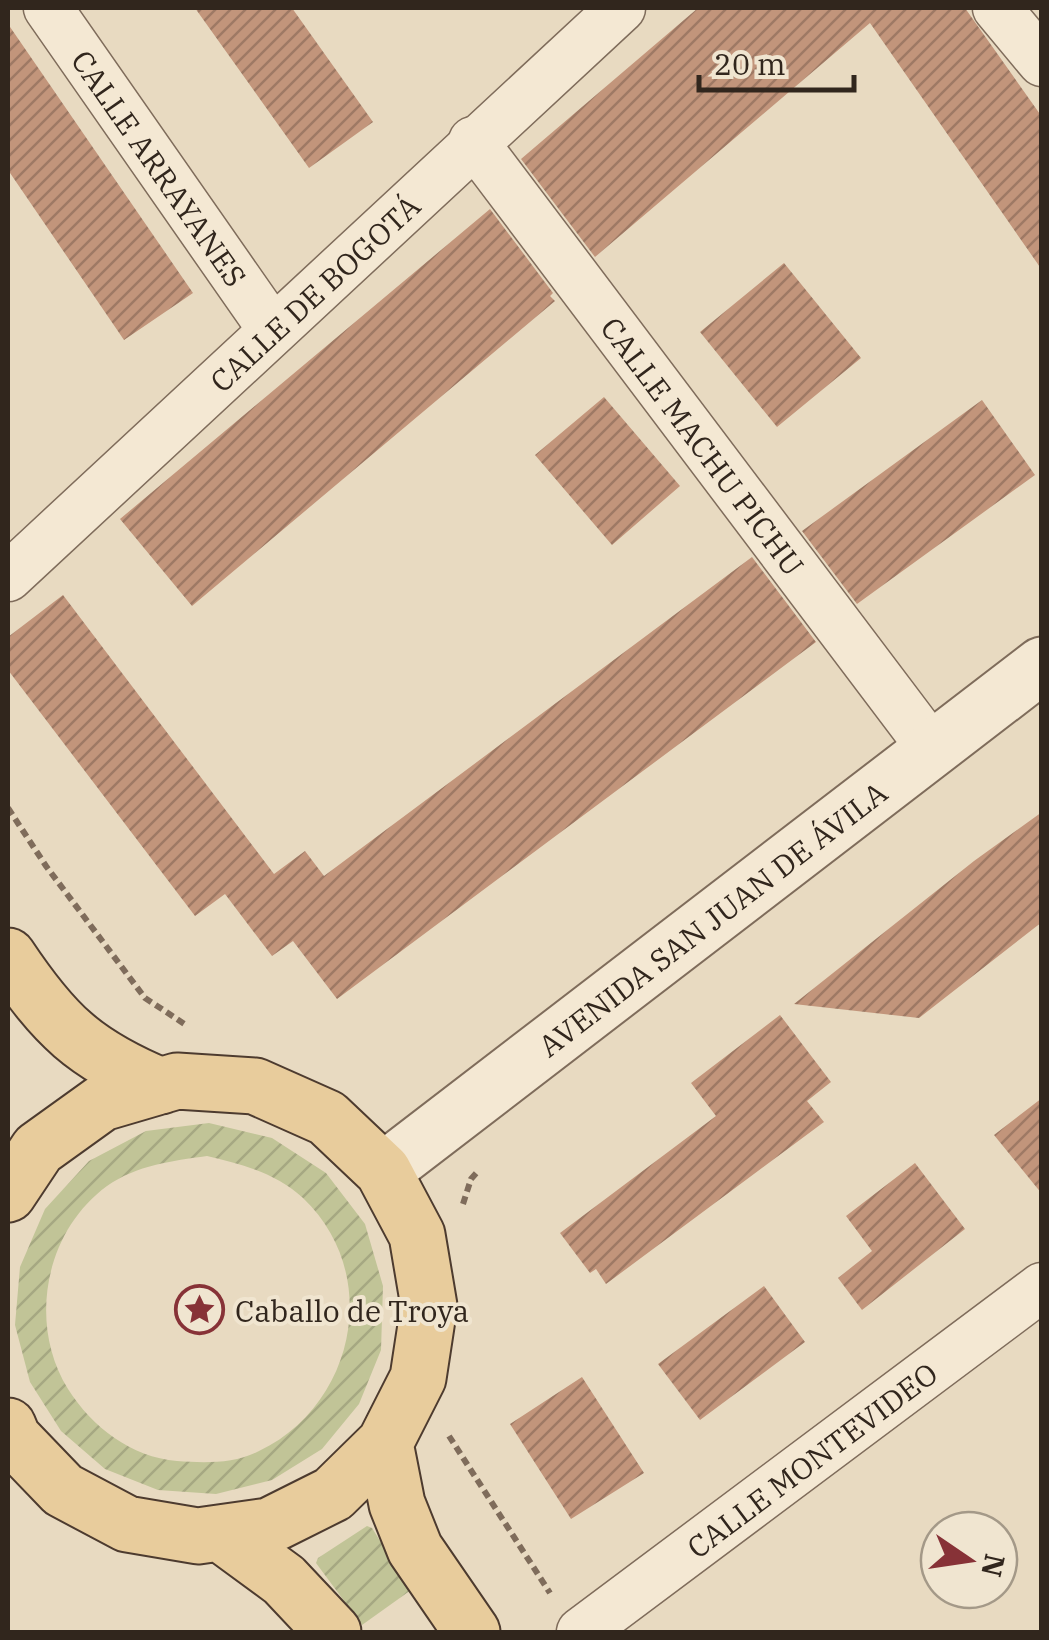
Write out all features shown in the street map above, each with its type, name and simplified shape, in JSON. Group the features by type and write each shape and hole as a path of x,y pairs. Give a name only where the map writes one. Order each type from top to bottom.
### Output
{"main road":[{"path":"8,956 53,1019 88,1050 161,1086"},
{"path":"8,1194 38,1149 102,1103 177,1081 255,1086 326,1118 383,1171 417,1235 429,1306 418,1378 385,1443 334,1494 270,1526 198,1536 127,1524 63,1490 9,1435"},
{"path":"385,1443 397,1504 415,1550 472,1632"},
{"path":"220,1533 284,1580 333,1632"}],"street":[{"name":"CALLE ARRAYANES","path":"48,8 272,330"},
{"path":"997,8 1042,62"},
{"name":"CALLE DE BOGOTÁ","path":"8,577 614,10"},
{"name":"CALLE MACHU PICHU","path":"473,141 932,750"},
{"name":"AVENIDA SAN JUAN DE ÁVILA","path":"383,1171 1042,665"},
{"name":"CALLE MONTEVIDEO","path":"567,1615 1042,1287"}],"path":[{"path":"8,808 46,866 145,998 191,1028"},
{"path":"462,1212 470,1180 485,1163"},
{"path":"448,1436 567,1615"}],"green space":[{"path":"209,1123 272,1138 326,1173 365,1224 383,1286 381,1350 359,1404 322,1449 272,1480 216,1494 158,1490 105,1469 61,1431 30,1382 15,1325 20,1267 45,1209 89,1161 146,1131","holes":["207,1156 281,1182 303,1198 328,1229 343,1263 350,1299 347,1336 336,1371 318,1403 292,1430 259,1451 239,1458 177,1461 129,1446 89,1416 68,1389 56,1364 48,1337 46,1309 56,1254 86,1205 107,1186 130,1173"]},
{"path":"367,1526 411,1590 362,1625 316,1563"}],"building":[{"path":"195,8 292,8 373,122 309,168"},
{"path":"698,8 965,8 1042,117 1042,270 870,23 595,257 521,159"},
{"path":"8,24 193,293 124,340 8,170"},
{"path":"490,209 555,301 192,606 120,519"},
{"path":"784,263 861,358 777,427 700,332"},
{"path":"604,397 680,486 612,545 535,455"},
{"path":"982,400 1035,475 857,604 802,531"},
{"path":"752,557 816,642 337,999 293,941 272,956 225,894 195,916 8,670 8,637 63,595 274,874 305,851 324,876"},
{"path":"1042,812 1042,922 919,1018 794,1004 974,861"},
{"path":"780,1015 831,1082 807,1101 824,1122 606,1284 596,1269 590,1273 560,1233 716,1116 691,1083"},
{"path":"1042,1098 1042,1194 994,1135"},
{"path":"915,1163 965,1229 862,1310 838,1278 872,1251 846,1216"},
{"path":"764,1286 805,1342 700,1420 658,1364"},
{"path":"582,1377 644,1473 571,1519 510,1424"}],"place":[{"name":"Caballo de Troya","path":"200,1310"}]}
